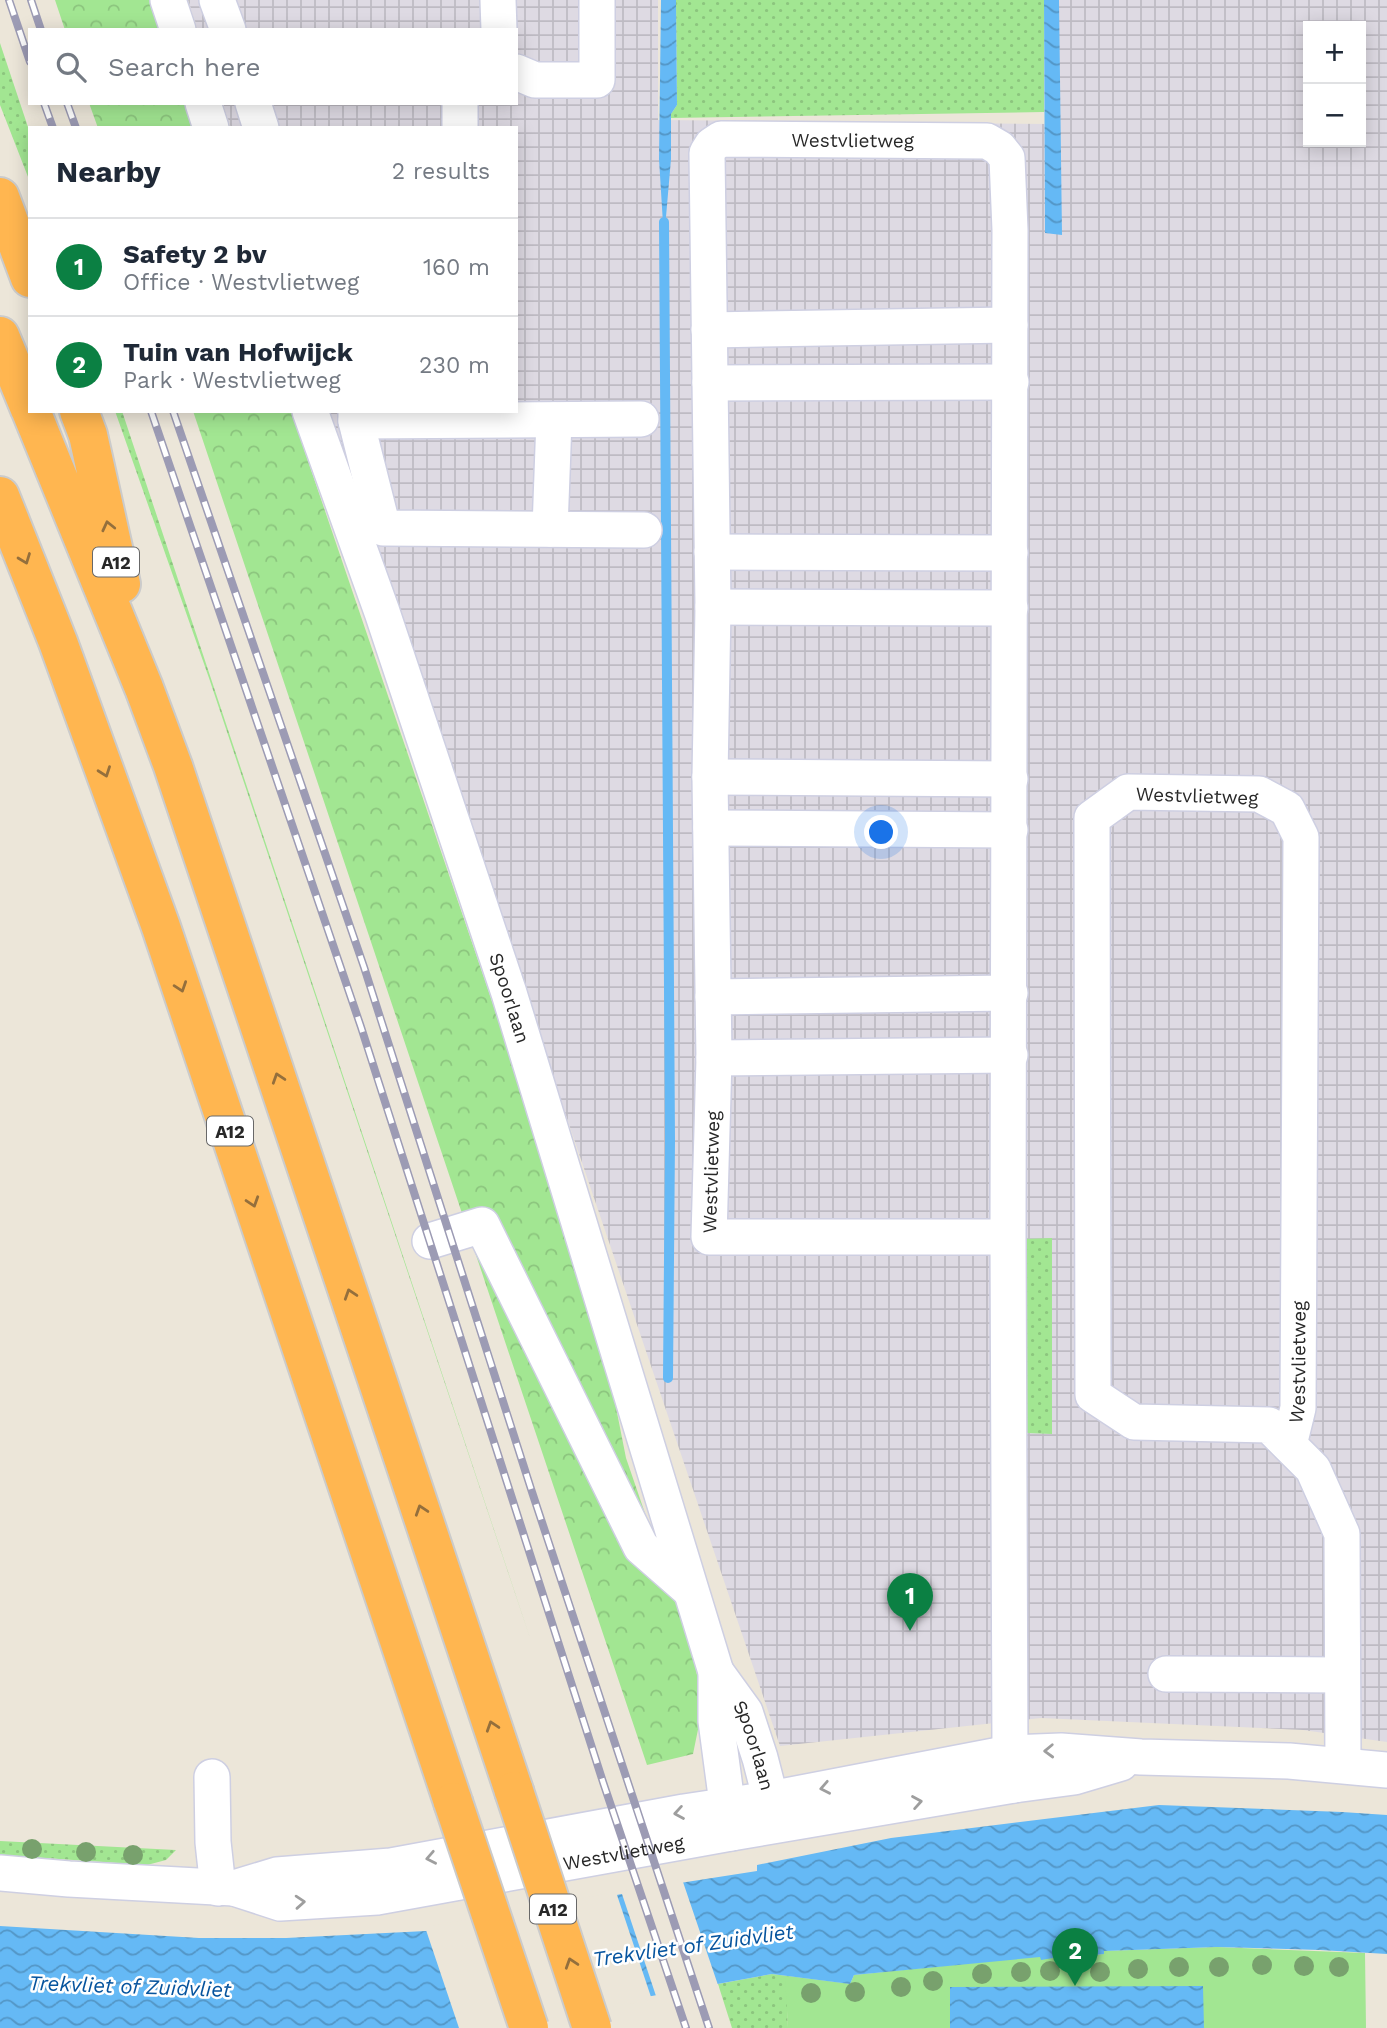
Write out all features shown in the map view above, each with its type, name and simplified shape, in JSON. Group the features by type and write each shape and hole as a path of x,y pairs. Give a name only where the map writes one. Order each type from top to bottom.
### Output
{"highway":[{"path":"0,197 28,273"},
{"name":"A12","path":"0,336 28,405"},
{"name":"A12","path":"31,413 144,688 173,766 592,2028"},
{"name":"A12","path":"80,413 88,435 144,688"},
{"name":"A12","path":"0,496 67,668 161,927 529,2028"}],"street":[{"path":"168,0 177,28"},
{"path":"217,0 227,28"},
{"path":"498,0 499,28"},
{"path":"518,73 535,80 597,80 597,0"},
{"path":"204,105 210,126"},
{"path":"254,105 260,126"},
{"path":"460,105 460,126"},
{"name":"Westvlietweg","path":"1008,1237 709,1237 714,1058 710,828 713,607 707,153 712,145 721,139 987,141 999,148 1007,158 1010,230 1008,1237 1012,1769"},
{"path":"709,330 1010,325"},
{"path":"710,383 1010,382"},
{"name":"Spoorlaan","path":"311,413 382,612 509,993 716,1672 716,1721 728,1819"},
{"path":"641,419 356,416 383,528 644,530"},
{"path":"550,529 554,420"},
{"path":"712,552 1010,553"},
{"path":"713,607 1010,608"},
{"path":"710,777 1010,779"},
{"name":"Westvlietweg","path":"1289,1445 1298,1408 1301,837 1287,808 1259,794 1128,792 1092,818 1093,1395 1134,1422 1269,1425 1289,1445 1313,1469 1342,1534 1343,1765"},
{"path":"710,828 1010,830"},
{"path":"713,997 1010,993"},
{"path":"714,1058 1010,1055"},
{"path":"430,1241 482,1225 641,1547 690,1590"},
{"name":"Spoorlaan","path":"716,1672 745,1712 774,1812"},
{"path":"1166,1674 1342,1675"},
{"name":"Westvlietweg","path":"0,1873 226,1888 277,1875 391,1866 528,1840 774,1812 1012,1769 1061,1751 1141,1757 1289,1761 1387,1770"},
{"path":"212,1777 213,1842 226,1888"}],"shaded area":[{"path":"188,0 658,0 658,120 1051,124 1049,0 1387,0 1387,1742 1303,1730 1041,1718 780,1746 328,413 518,413 518,126 230,126 224,105 518,105 518,28 197,28"}],"green space":[{"path":"55,0 151,0 160,28 64,28"},
{"path":"676,0 1044,0 1044,112 671,118 677,105"},
{"path":"0,43 28,127 28,177 0,105"},
{"path":"90,105 187,105 193,126 97,126"},
{"path":"116,413 123,413 530,1638 209,678"},
{"path":"194,413 292,413 496,1013 608,1367 626,1458 692,1650 703,1705 693,1754 647,1765"},
{"path":"1052,1238 1052,1434 1026,1433 1024,1239"},
{"path":"0,1841 176,1850 166,1860 147,1865 0,1855"},
{"path":"1217,1947 1365,1953 1366,2028 788,2028 785,1976 850,1984 854,1975 1041,1956 1053,1958 1053,1952 1094,1951 1094,1955 1103,1954 1103,1951"},
{"path":"1365,1967 1365,1988 787,2002 788,2028 732,2028 718,1984 772,1974 850,1984 786,1993"}],"water":[{"path":"661,0 676,0 677,105 671,114 671,159 664,240 659,159"},
{"path":"1044,0 1059,0 1062,235 1045,233"},
{"name":"Trekvliet of Zuidvliet","path":"1159,1805 1387,1815 1387,1954 1217,1947 1104,1951 1104,1954 1094,1955 1093,1951 1053,1952 1053,1958 1041,1960 1040,1957 854,1975 850,1984 772,1974 476,2028 0,2028 0,1926 199,1938 286,1938 426,1931 757,1871 757,1865 891,1838"},
{"path":"1203,1986 1204,2028 950,2028 950,1987"}],"pier":[{"path":"682,1879 719,1988 657,1999 621,1891"},
{"path":"616,1892 652,2000 496,2028 459,2028 425,1927"}],"waterway":[{"path":"664,222 670,1140 668,1378"}],"railway":[{"path":"9,0 28,56"},
{"path":"31,0 40,28"},
{"path":"45,105 52,126"},
{"path":"68,105 75,126"},
{"path":"152,413 361,1027 603,1782 686,2028"},
{"path":"174,413 364,967 532,1492 709,2028"}],"place":[{"name":"Safety 2 bv","path":"910,1631"},
{"name":"Tuin van Hofwijck","path":"1075,1986"}]}
